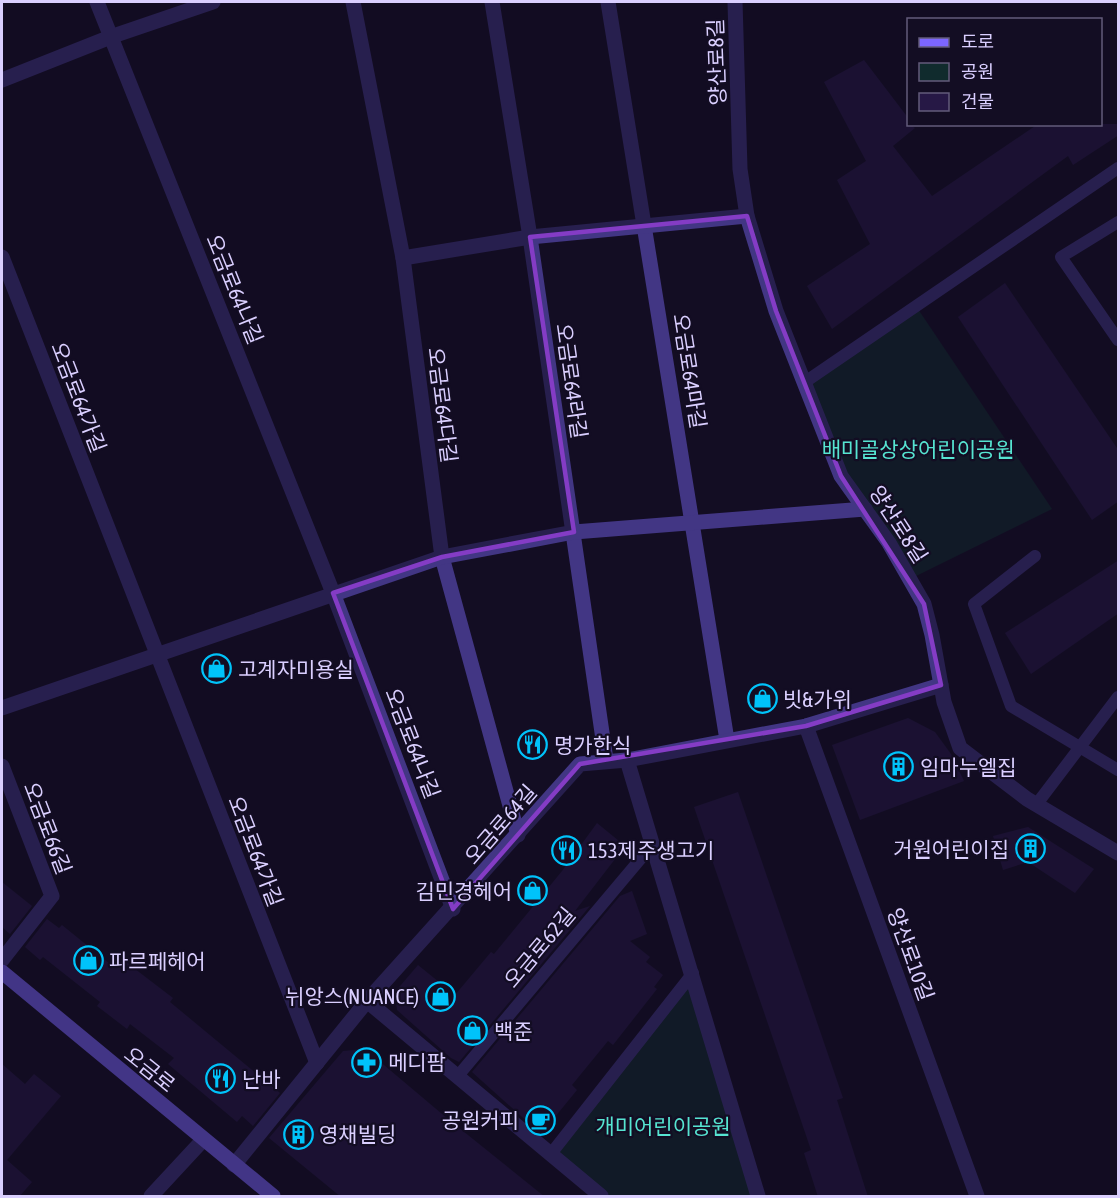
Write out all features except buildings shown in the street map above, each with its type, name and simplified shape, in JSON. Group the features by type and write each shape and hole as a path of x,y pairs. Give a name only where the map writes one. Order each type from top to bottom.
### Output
{"main road":[{"name":"오금로","path":"2,972 273,1197"}],"street":[{"name":"오금로64나길","path":"97,2 113,36 333,593 453,909"},
{"path":"2,80 113,36 213,2"},
{"name":"오금로64다길","path":"353,2 403,258 442,557 518,835"},
{"name":"오금로64라길","path":"492,2 530,237 606,760"},
{"name":"오금로64마길","path":"608,2 727,740"},
{"name":"양산로8길","path":"735,2 740,169 747,216 776,311 841,476 889,543 924,604 944,702 960,748 1036,805 1119,854"},
{"path":"403,258 530,237 747,216"},
{"name":"오금로64가길","path":"2,256 317,1063"},
{"path":"2,708 442,557 574,532 865,509"},
{"name":"오금로64길","path":"234,1165 367,1001 453,909 580,764 627,760 806,726 941,685"},
{"name":"양산로10길","path":"806,726 977,1197"},
{"path":"627,760 693,973 758,1197"},
{"name":"오금로66길","path":"2,765 52,896 2,960"},
{"path":"367,1001 601,1197"},
{"path":"151,1197 203,1140"}],"lane":[{"path":"805,382 1119,168"},
{"path":"1119,222 1061,257 1119,340"},
{"path":"1035,555 974,604 1011,706 1119,770"},
{"path":"1036,805 1119,697"},
{"name":"오금로62길","path":"457,1077 653,844"},
{"path":"549,1155 693,973"}],"highlighted area":[{"path":"747,216 776,311 841,476 910,579 924,604 941,685 806,726 580,764 453,909 333,593 442,557 574,532 530,237"}],"green space":[{"name":"배미골상상어린이공원","path":"916,306 1052,509 910,579 841,476 805,382"},
{"name":"개미어린이공원","path":"693,973 758,1196 601,1196 550,1155"}],"place":[{"name":"고계자미용실","path":"217,669"},
{"name":"빗&가위","path":"762,699"},
{"name":"명가한식","path":"533,745"},
{"name":"임마누엘집","path":"899,767"},
{"name":"거원어린이집","path":"1030,849"},
{"name":"153제주생고기","path":"567,850"},
{"name":"김민경헤어","path":"533,891"},
{"name":"파르페헤어","path":"88,961"},
{"name":"뉘앙스(NUANCE)","path":"440,996"},
{"name":"백준","path":"473,1031"},
{"name":"메디팜","path":"367,1062"},
{"name":"난바","path":"221,1079"},
{"name":"공원커피","path":"540,1120"},
{"name":"영채빌딩","path":"298,1134"}]}
